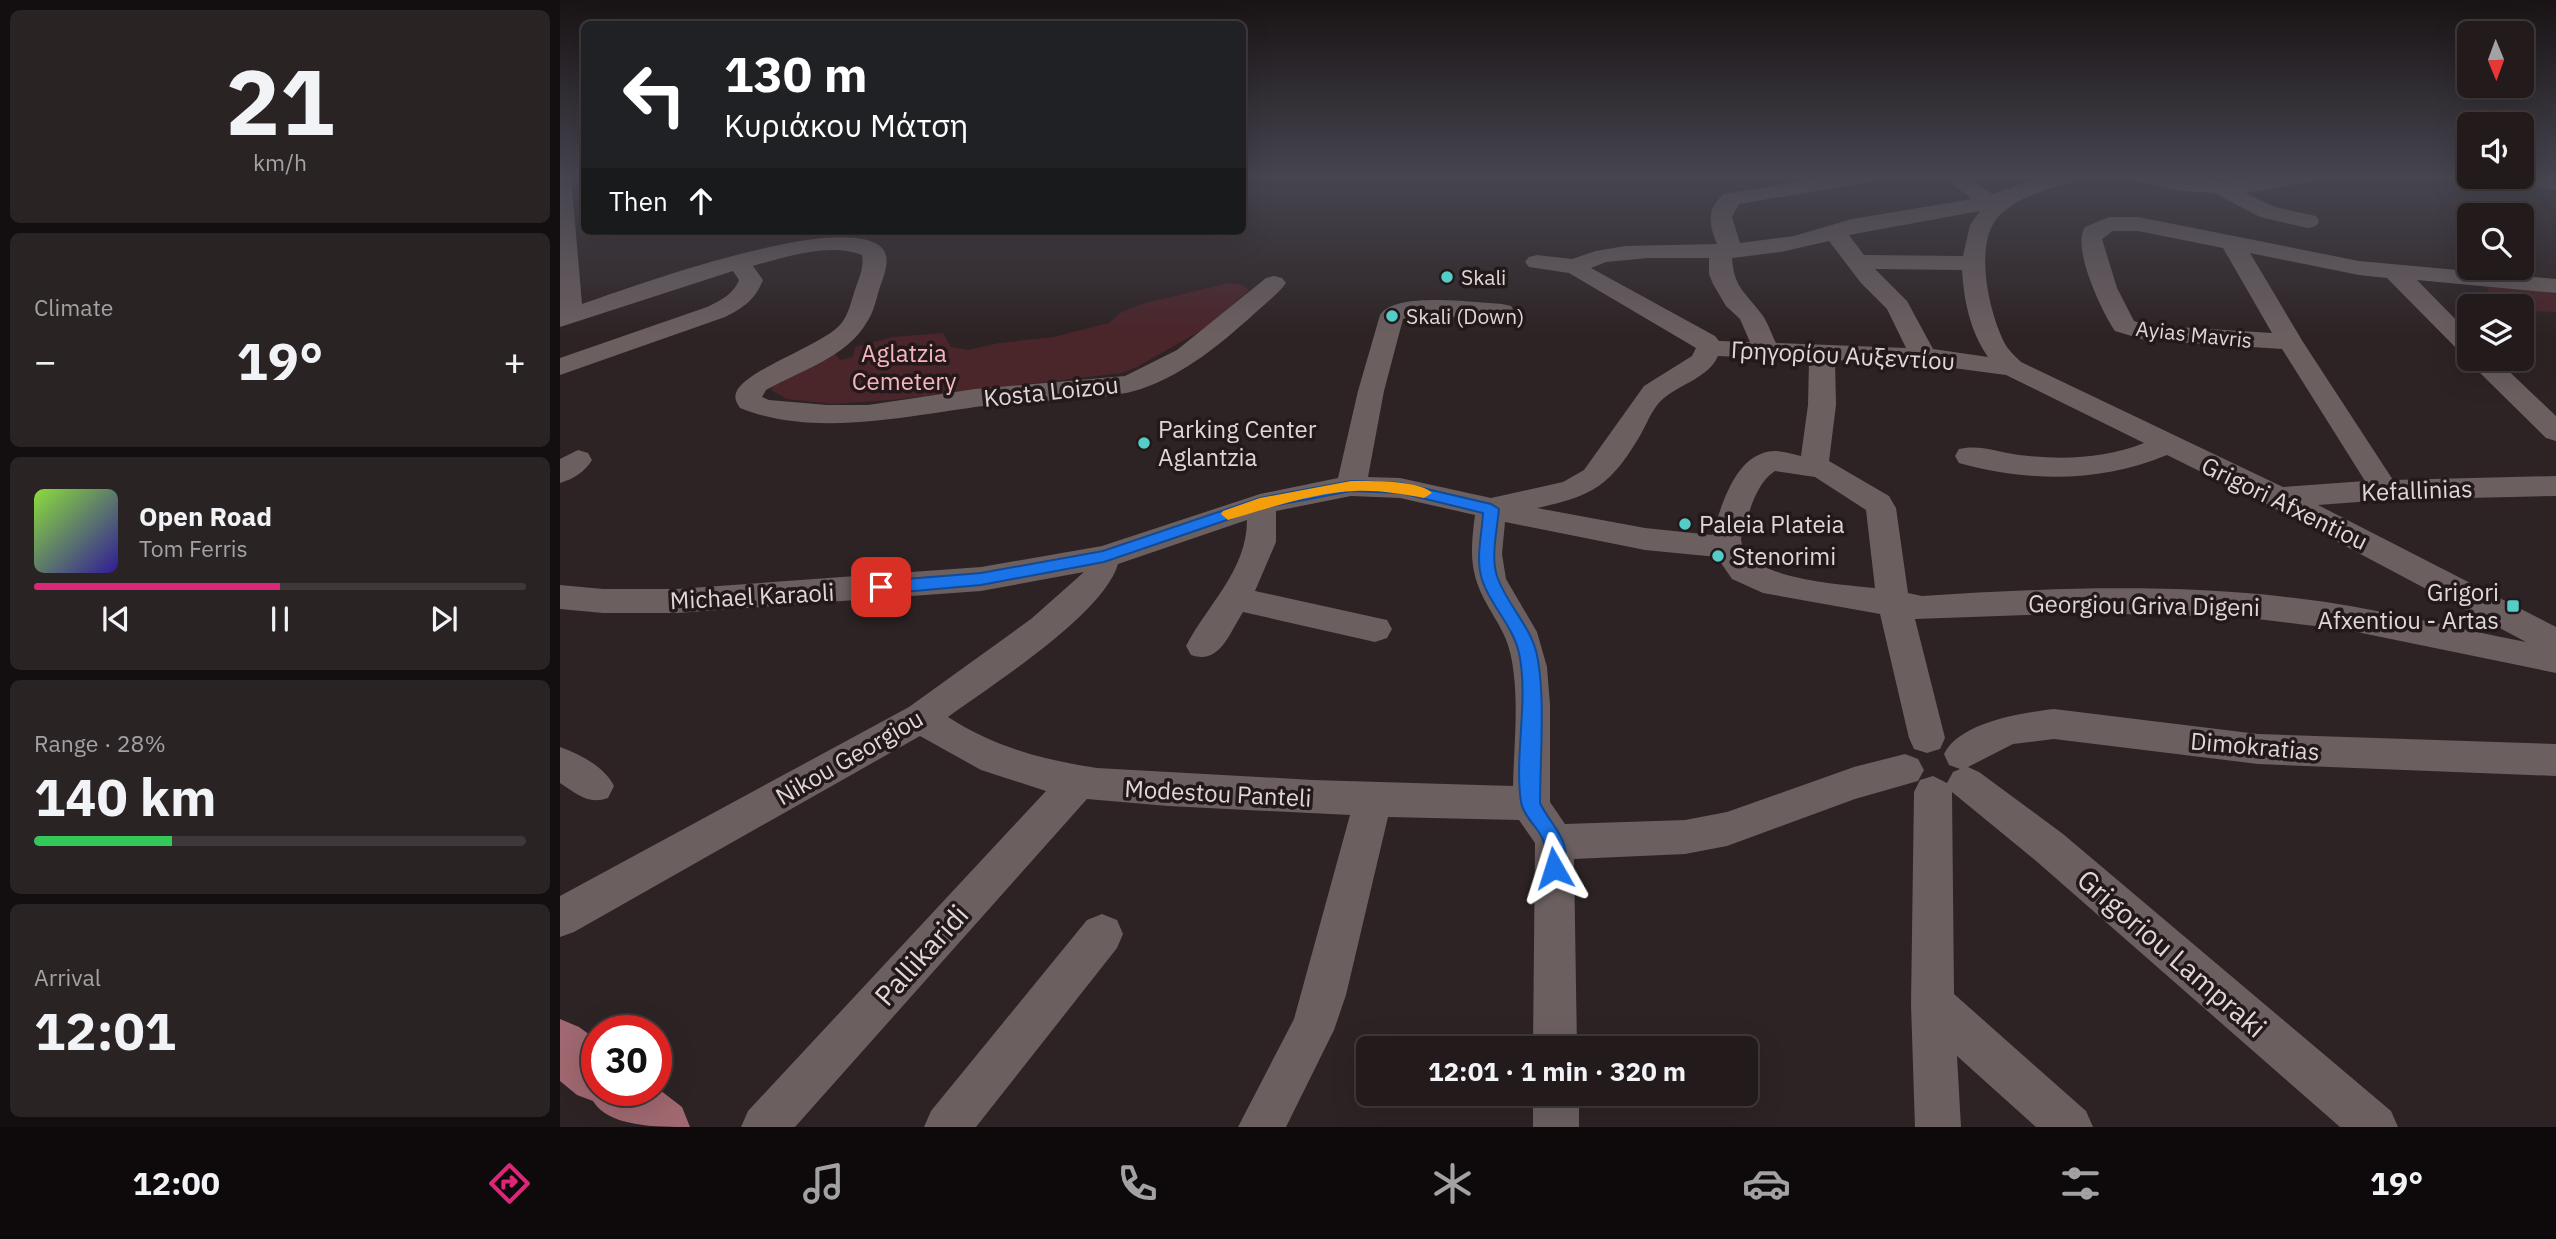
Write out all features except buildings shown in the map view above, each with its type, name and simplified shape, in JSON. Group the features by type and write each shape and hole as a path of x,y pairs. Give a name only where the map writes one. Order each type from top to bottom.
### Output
{"main road":[{"path":"560,1046 581,1062"},
{"path":"636,1106 662,1127"}],"street":[{"path":"564,229 570,302 564,318"},
{"path":"1724,229 1726,251 1721,274 1735,301 1751,316 1767,352"},
{"path":"1537,262 1576,267 1585,261 1627,253 1726,251 1785,229"},
{"path":"1838,229 1856,262 1898,306 1923,356"},
{"path":"1979,229 1972,263 1986,330 1998,354 2012,368"},
{"name":"Ayias Mavris","path":"2097,229 2091,239 2105,288 2124,326 2146,332 2290,342"},
{"name":"Ayias Mavris","path":"2163,229 2359,268 2556,286"},
{"path":"2232,243 2290,342 2385,490"},
{"name":"Kosta Loizou","path":"564,318 778,250 819,244 864,245 872,251 876,265 855,322 831,345 784,367 749,392 750,402 765,408 827,414 907,409 975,398 1129,384 1147,379 1184,356 1274,283"},
{"path":"560,368 684,325 734,303 746,292 751,281 738,261"},
{"path":"1856,262 1972,263"},
{"path":"1576,267 1580,272 1706,341 1709,348"},
{"path":"2395,272 2457,335"},
{"path":"1351,486 1374,379 1392,315 1407,308 1502,311"},
{"name":"Γρηγορίου Αυξεντίου","path":"1491,509 1510,503 1542,499 1584,485 1594,477 1626,435 1643,404 1654,392 1703,361 1709,348 1923,356 2012,368"},
{"path":"1814,467 1822,405 1822,354"},
{"name":"Grigori Afxentiou","path":"2012,368 2279,498 2551,660"},
{"path":"2493,371 2556,432"},
{"path":"1969,456 2053,469 2095,468 2132,460 2166,445"},
{"path":"1726,546 1726,538 1740,497 1757,469 1774,461 1814,467 1878,503 1881,508 1888,577 1896,606"},
{"name":"Michael Karaoli","path":"563,601 677,601 845,591 981,579 1104,556 1260,504 1351,486 1401,488 1491,509 1645,539 1726,546"},
{"name":"Kefallinias","path":"2279,498 2385,490 2556,486"},
{"path":"1203,646 1248,574 1262,529 1260,504"},
{"path":"1491,509 1487,563 1490,579 1523,638 1528,653 1531,682 1531,803 1537,818 1549,831 1554,842 1555,1036"},
{"name":"Georgiou Griva Digeni","path":"1726,546 1743,571 1763,581 1896,606 1922,608 2079,600 2212,602 2347,617 2551,660"},
{"name":"Nikou Georgiou","path":"560,918 922,717 1043,628 1082,595 1098,577 1104,556"},
{"path":"1233,598 1375,628"},
{"name":"Grigoriou Lampraki","path":"1896,606 1927,738 1949,744 1941,775 2049,847 2375,1127"},
{"name":"Modestou Panteli","path":"922,717 932,726 986,757 1033,773 1114,788 1373,801 1531,803"},
{"name":"Dimokratias","path":"1554,842 1685,836 1727,829 1761,819 1853,783 1941,775 2007,730 2036,724 2258,749 2556,760"},
{"path":"560,763 596,786"},
{"path":"1938,1127 1933,1004 1941,775"},
{"name":"Pallikaridi","path":"764,1127 1078,782"},
{"path":"1261,1127 1311,1030 1324,995 1373,801"},
{"path":"947,1127 1102,933"},
{"path":"1933,1004 2070,1127"},
{"path":"1556,1106 1556,1127"}],"green space":[{"name":"Aglatzia Cemetery","path":"1229,283 1243,285 1249,290 1209,326 1122,373 891,400 833,404 787,399 771,390 775,383 834,353 840,360 853,357 855,347 893,337 943,333 951,347 968,350 999,343 1053,337 1109,323 1120,313 1142,304"},
{"path":"2481,283 2536,288 2556,295 2556,312 2534,311 2534,294 2492,294"}],"slow traffic":[{"path":"1228,514 1302,494 1351,486 1384,486 1424,493"}],"place":[{"name":"Skali","path":"1447,277"},
{"name":"Skali (Down)","path":"1392,316"},
{"name":"Parking Center Aglantzia","path":"1144,443"},
{"name":"Paleia Plateia","path":"1685,524"},
{"name":"Stenorimi","path":"1718,556"},
{"name":"Grigori Afxentiou - Artas","path":"2513,606"}],"route":[{"path":"881,587 981,579 1104,556 1260,504 1351,486 1401,488 1491,509 1487,563 1490,579 1523,638 1528,653 1531,682 1531,803 1537,818 1544,823 1554,842 1554,868"}]}
